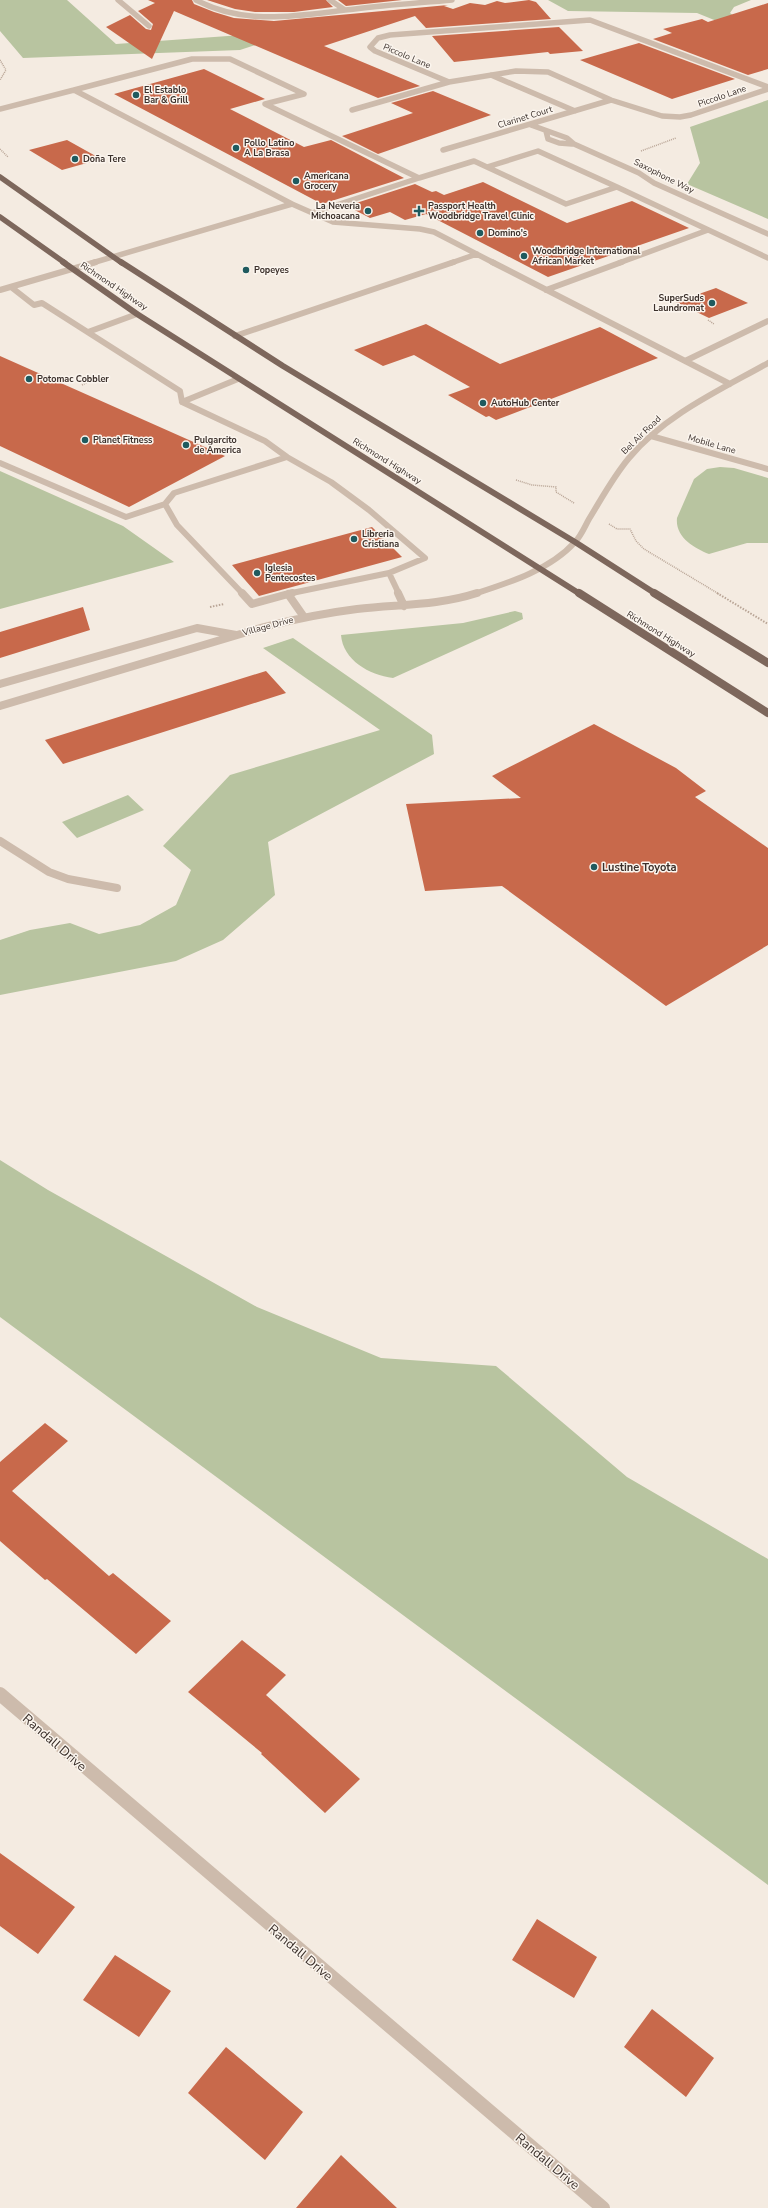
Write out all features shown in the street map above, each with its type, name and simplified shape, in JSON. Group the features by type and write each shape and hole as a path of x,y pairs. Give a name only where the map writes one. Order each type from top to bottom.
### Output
{"main road":[{"path":"0,176 112,258 235,336 575,542 623,574 768,663"},
{"name":"Richmond Highway","path":"0,217 72,270 137,314 768,713"}],"street":[{"path":"118,0 149,26"},
{"path":"196,0 219,12 247,16 276,16 452,0"},
{"path":"330,0 345,10"},
{"name":"Piccolo Lane","path":"590,20 768,88 680,117 662,116 611,100 548,72 532,70 449,82 375,51 370,46 378,38 390,35 590,20"},
{"path":"0,109 192,59 230,59 304,94 265,104 419,178"},
{"path":"491,75 575,111"},
{"path":"352,110 449,82"},
{"path":"74,90 292,204 337,223 429,230 730,384"},
{"name":"Clarinet Court","path":"443,150 611,100"},
{"name":"Saxophone Way","path":"531,125 546,131 546,138 552,141 574,144 639,173 654,183 768,234"},
{"path":"487,167 538,151 768,258"},
{"path":"312,213 474,161 566,204 617,187"},
{"path":"0,290 292,204"},
{"path":"546,290 708,230"},
{"path":"235,336 477,254"},
{"path":"11,287 34,305 42,302 180,391 182,402"},
{"path":"88,332 137,314"},
{"path":"685,361 768,321"},
{"name":"Bel Air Road","path":"540,569 575,542 611,483 629,458 651,436 691,406 768,363"},
{"path":"182,402 238,379"},
{"path":"165,504 177,525 252,604 288,594 389,573 424,558 369,510 337,486 287,457 265,441 182,402"},
{"name":"Mobile Lane","path":"651,436 768,469"},
{"path":"0,463 126,517 165,504 174,493 287,457"},
{"name":"Village Drive","path":"0,706 236,635 304,617 357,609 404,606 459,599 505,584 540,569"},
{"path":"389,573 404,606"},
{"path":"288,594 304,617"},
{"path":"0,684 196,628 205,628 236,635"},
{"path":"0,841 49,872 68,879 117,888"},
{"name":"Randall Drive","path":"0,1694 603,2208"}],"path":[{"path":"0,60 6,70 0,80"},
{"path":"82,385 102,375"},
{"path":"511,477 532,485 556,487 556,492"},
{"path":"618,529 630,529 636,541 644,549 768,624"},
{"path":"204,609 247,598"}],"green space":[{"path":"0,0 67,0 116,44 299,31 240,50 23,58 0,31"},
{"path":"548,0 751,0 734,7 730,13 768,42 697,13 568,11"},
{"path":"768,100 768,219 687,184 700,163 690,127"},
{"path":"720,467 734,468 768,478 768,543 747,543 709,554 697,549 682,536 677,525 677,518 694,479 707,469"},
{"path":"0,471 123,526 174,562 0,609"},
{"path":"515,611 522,613 523,619 393,678 375,674 359,665 347,652 341,635 463,623"},
{"path":"293,638 432,735 434,754 268,842 275,895 223,940 176,961 0,995 0,940 30,930 70,923 99,934 140,925 176,905 191,870 163,846 230,775 380,730 263,648"},
{"path":"128,795 144,810 77,838 62,822"},
{"path":"0,1160 48,1190 257,1307 381,1358 496,1366 627,1477 768,1559 768,1885 0,1317"}],"building":[{"path":"148,0 192,0 194,4 234,18 274,21 448,5 444,6 453,9 470,3 485,5 497,1 505,3 529,0 536,2 551,19 426,28 415,16 324,46 420,86 378,98 174,11 152,59 106,27 130,15 146,29 151,30 153,24 138,11 155,3"},
{"path":"207,0 326,0 333,7 294,12 255,12 235,9"},
{"path":"338,0 402,0 346,6"},
{"path":"768,3 768,69 748,75 653,39 672,33 663,29 702,19 708,22"},
{"path":"559,27 583,51 550,54 548,52 454,62 432,36"},
{"path":"639,43 735,79 672,99 580,60"},
{"path":"204,69 265,99 230,109 304,147 331,140 404,178 322,204 114,94"},
{"path":"433,91 491,115 378,154 342,136 413,113 391,103"},
{"path":"67,140 101,159 62,170 29,150"},
{"path":"483,182 567,223 632,201 689,228 548,277 426,214 405,220 390,212 370,218 347,206 415,184 432,192 436,191 444,195"},
{"name":"SuperSuds Laundromat","path":"716,288 748,303 709,318 676,302"},
{"path":"426,324 500,364 600,327 658,358 496,420 489,416 486,417 448,395 470,387 414,355 383,366 354,350"},
{"path":"0,356 225,456 129,507 0,446"},
{"path":"372,527 402,557 259,596 232,565"},
{"path":"83,607 90,630 0,658 0,632"},
{"path":"266,671 286,693 63,764 45,740"},
{"name":"Lustine Toyota","path":"594,724 676,768 706,791 695,797 768,848 768,945 666,1006 502,886 425,891 406,804 521,798 492,776"},
{"path":"45,1423 68,1441 12,1491 109,1576 113,1573 171,1621 136,1654 47,1579 45,1580 0,1541 0,1462"},
{"path":"242,1640 286,1675 266,1695 360,1779 325,1813 261,1754 262,1753 188,1692"},
{"path":"0,1853 75,1907 38,1954 0,1926"},
{"path":"537,1919 597,1957 574,1998 512,1960"},
{"path":"115,1955 171,1991 139,2037 83,2000"},
{"path":"652,2009 714,2058 686,2097 624,2047"},
{"path":"226,2047 303,2112 265,2160 188,2093"},
{"path":"341,2155 397,2208 296,2208"}],"place":[{"name":"El Establo Bar & Grill","path":"136,95"},
{"name":"Pollo Latino A La Brasa","path":"236,148"},
{"name":"Doña Tere","path":"75,159"},
{"name":"Americana Grocery","path":"296,181"},
{"name":"La Neveria Michoacana","path":"368,211"},
{"name":"Passport Health Woodbridge Travel Clinic","path":"419,211"},
{"name":"Domino's","path":"480,233"},
{"name":"Woodbridge International African Market","path":"524,256"},
{"name":"Popeyes","path":"246,270"},
{"name":"SuperSuds Laundromat","path":"712,303"},
{"name":"Potomac Cobbler","path":"29,379"},
{"name":"AutoHub Center","path":"483,403"},
{"name":"Planet Fitness","path":"85,440"},
{"name":"Pulgarcito de America","path":"186,445"},
{"name":"Libreria Cristiana","path":"354,539"},
{"name":"Iglesia Pentecostes","path":"257,573"},
{"name":"Lustine Toyota","path":"594,867"}]}
